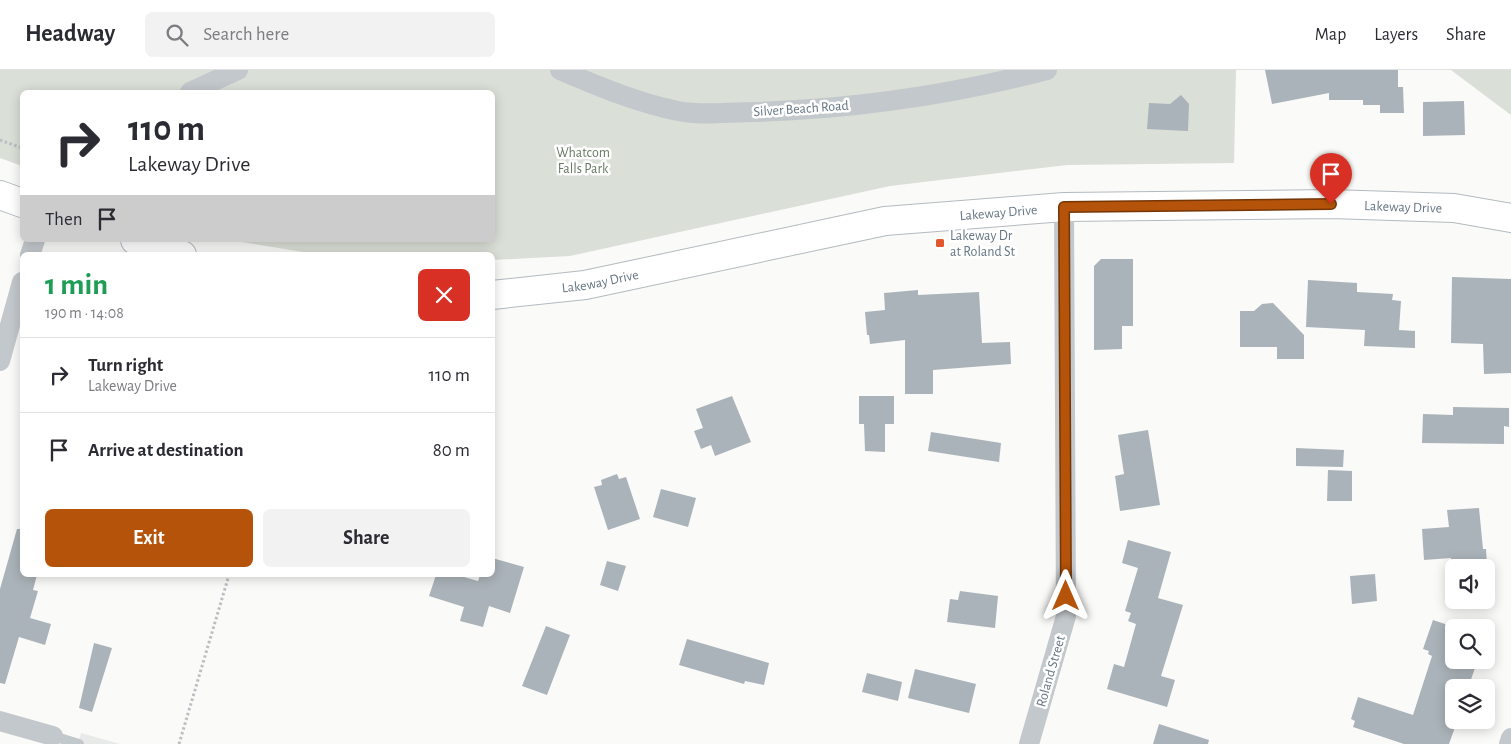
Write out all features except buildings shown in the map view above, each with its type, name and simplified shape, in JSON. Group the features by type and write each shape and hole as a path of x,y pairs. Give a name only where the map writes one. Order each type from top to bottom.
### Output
{"main road":[{"path":"0,194 20,202"},
{"name":"Lakeway Drive","path":"495,295 585,285 885,221 1064,207 1331,204 1454,208 1511,218"},
{"path":"141,242 173,252"}],"street":[{"path":"194,90 238,70"},
{"name":"Silver Beach Road","path":"560,70 613,92 644,102 680,112 704,113 792,111 873,102 958,91 1047,70"},
{"name":"Roland Street","path":"1029,744 1066,616 1064,207"},
{"path":"0,361 20,289"},
{"path":"0,721 53,736"},
{"path":"1509,744 1511,738"}],"lane":[{"path":"53,736 79,744"}],"path":[{"path":"0,140 20,147"},
{"path":"179,744 228,577"}],"shaded area":[{"path":"81,733 120,744 78,744"}],"green space":[{"name":"Whatcom Falls Park","path":"0,70 1236,70 1234,163 1067,165 890,186 570,256 495,260 495,252 303,252 242,242 495,242 495,90 20,90 20,165 0,158"},
{"path":"1451,70 1511,70 1511,115"}],"place":[{"name":"Lakeway Dr at Roland St","path":"940,243"}],"route":[{"path":"1066,596 1064,207 1331,204"}]}
